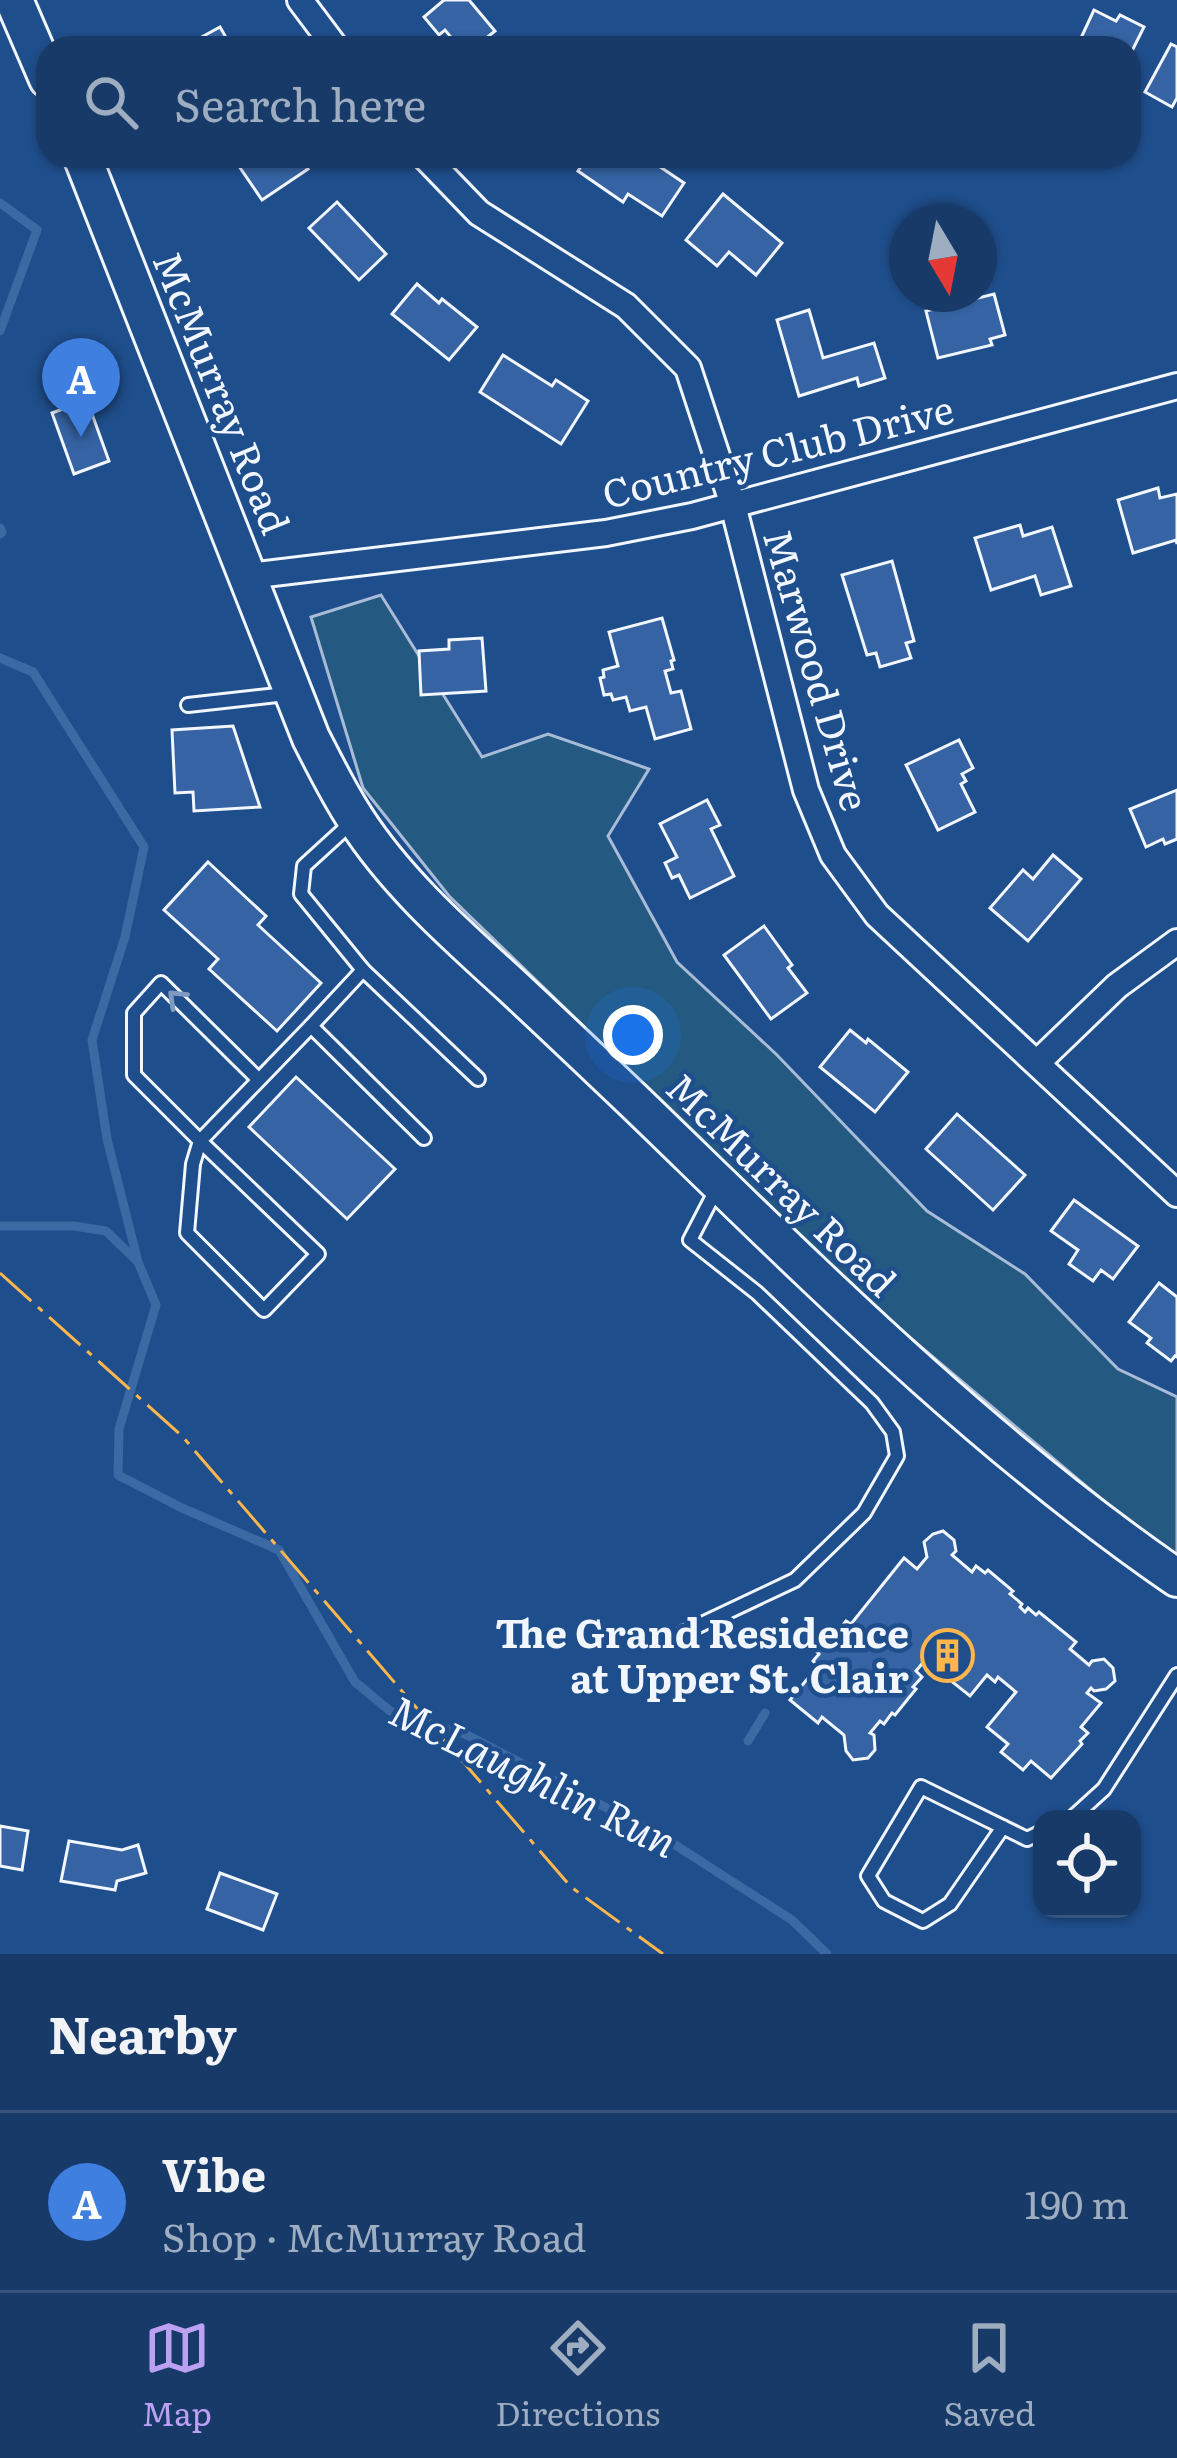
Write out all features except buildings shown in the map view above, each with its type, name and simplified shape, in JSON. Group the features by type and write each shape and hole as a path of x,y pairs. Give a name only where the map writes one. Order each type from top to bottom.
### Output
{"main road":[{"path":"14,0 36,51"},
{"name":"McMurray Road","path":"87,168 293,693 355,819 410,889 839,1300 958,1408 1177,1578"}],"street":[{"path":"300,0 327,36"},
{"name":"Marwood Drive","path":"436,168 479,213 626,307 688,368 733,505 806,790 833,855 877,915 1177,1193"},
{"name":"Country Club Drive","path":"249,576 606,533 733,505 1177,386"},
{"path":"1038,1062 1117,986 1177,942"}],"lane":[{"path":"188,705 293,693"},
{"path":"355,819 304,866 302,894 363,970 478,1079"},
{"path":"259,1080 161,983 134,1013 134,1075 200,1141 318,1254 264,1310 187,1232 193,1164 200,1141 259,1080 311,1026 363,970"},
{"path":"311,1026 424,1138"},
{"path":"682,1634 795,1580 864,1513 897,1456 893,1432 872,1402 757,1293 690,1240 720,1184"},
{"path":"1081,1810 1104,1789 1177,1675"},
{"path":"1003,1827 950,1904 922,1922 884,1901 868,1876 921,1787 1028,1839 1033,1836"}],"shaded area":[{"path":"381,595 482,757 548,734 649,769 608,836 677,962 776,1054 927,1211 1025,1274 1118,1369 1177,1397 1177,1558 876,1309 449,896 363,788 311,617"}],"waterway":[{"name":"McLaughlin Run","path":"0,203 37,230 0,331"},
{"name":"McLaughlin Run","path":"0,528 0,534"},
{"name":"McLaughlin Run","path":"0,658 33,672 144,847 125,937 92,1040 107,1139 138,1262 156,1305 119,1429 118,1475 279,1550 355,1682 390,1711 467,1735 666,1839 792,1920 827,1954"},
{"path":"0,1226 106,1231 138,1262"},
{"path":"748,1741 765,1713"}],"power":[{"path":"0,1273 182,1436 571,1887 663,1954"}],"place":[{"name":"Vibe","path":"81,437"},
{"name":"The Grand Residence at Upper St. Clair","path":"948,1656"}]}
